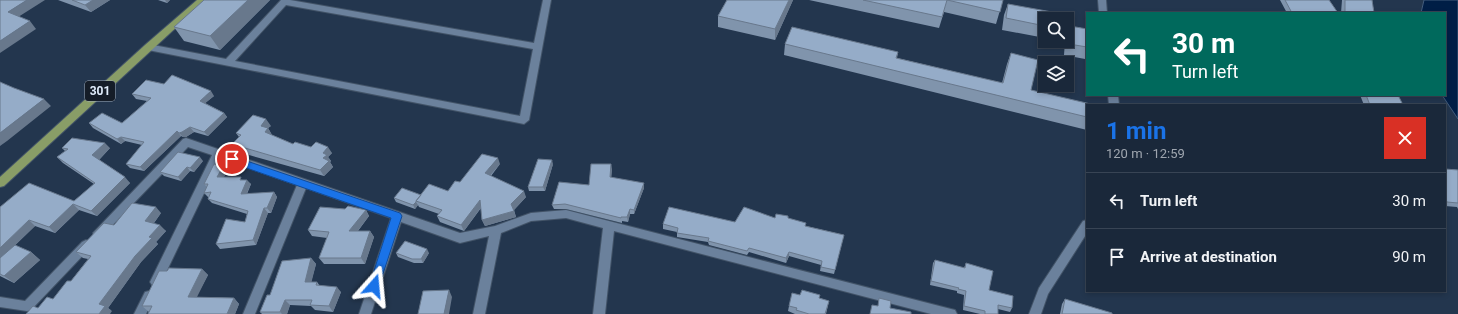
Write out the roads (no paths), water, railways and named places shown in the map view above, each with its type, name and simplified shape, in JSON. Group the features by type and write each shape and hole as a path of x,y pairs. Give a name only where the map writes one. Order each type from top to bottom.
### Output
{"main road":[{"name":"301","path":"0,183 148,47 202,0"}],"street":[{"path":"148,47 524,120 547,0"},
{"path":"1102,0 1103,12"},
{"path":"228,63 285,1 538,47"},
{"path":"0,302 27,306 186,142 460,238 496,230 531,218 566,214 951,314"},
{"path":"140,314 218,154"},
{"path":"249,314 303,184"},
{"path":"365,314 397,216"},
{"path":"600,314 609,225"},
{"path":"1035,314 1043,292 1086,226"},
{"path":"479,314 496,230"}],"water":[{"path":"1424,0 1458,0 1458,119 1443,96 1446,96 1446,12 1421,12"}]}
